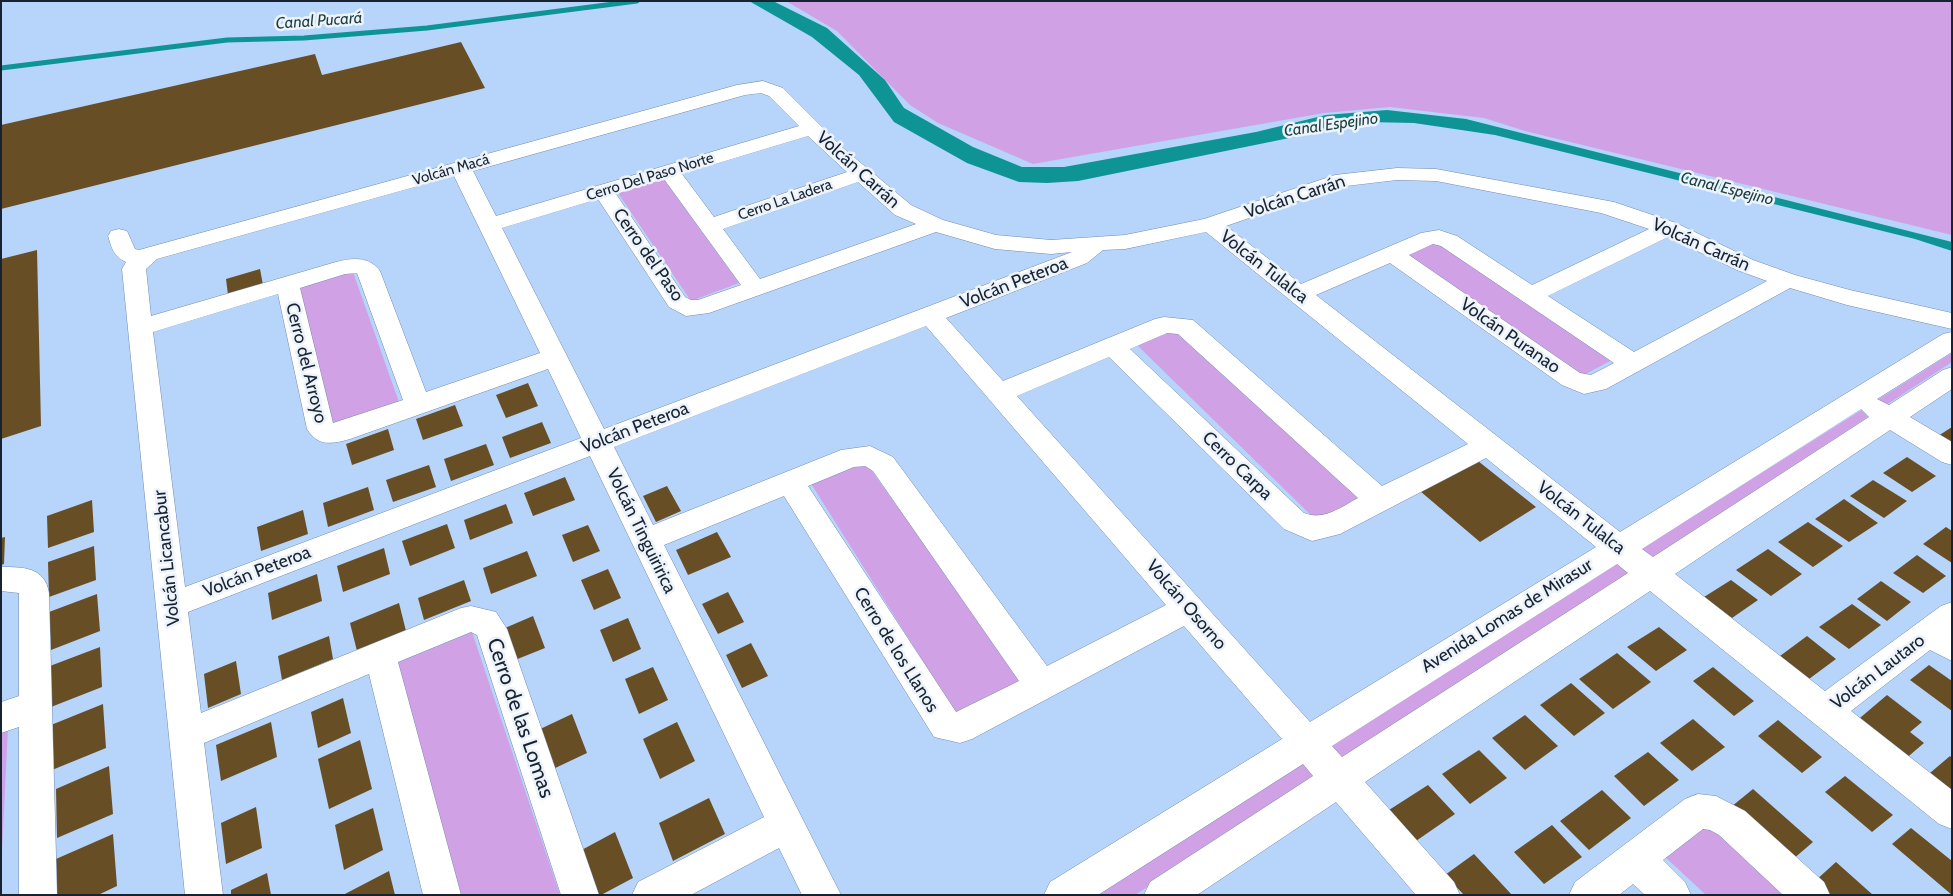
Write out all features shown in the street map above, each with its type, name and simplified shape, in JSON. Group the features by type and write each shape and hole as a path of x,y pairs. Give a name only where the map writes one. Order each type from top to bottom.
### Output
{"street":[{"name":"Volcán Carrán","path":"763,87 776,92 861,174 904,210 935,225 968,236 1012,244 1051,247 1094,245 1144,238 1210,224 1327,183 1374,175 1409,174 1453,177 1584,202 1668,228 1745,265 1787,280 1847,298 1952,322"},
{"name":"Volcán Macá","path":"140,259 154,253 744,89 763,87"},
{"name":"Cerro Del Paso Norte","path":"489,225 812,128"},
{"name":"Volcán Tinguiririca","path":"461,168 822,895"},
{"path":"669,171 755,288"},
{"name":"Cerro La Ladera","path":"709,226 861,174"},
{"name":"Cerro del Paso","path":"604,190 680,305 700,308 935,225"},
{"name":"Volcán Tulalca","path":"1210,224 1952,812"},
{"path":"1531,295 1668,228"},
{"path":"119,236 125,254 140,259"},
{"path":"1298,294 1430,238 1444,239 1634,363"},
{"name":"Volcán Peteroa","path":"172,605 1079,258 1090,252 1094,245"},
{"name":"Volcán Puranao","path":"1392,254 1577,382 1584,384 1597,383 1787,280"},
{"name":"Volcán Licancabur","path":"140,259 134,269 204,895"},
{"name":"Cerro del Arroyo","path":"141,327 351,265 366,268 418,405"},
{"name":"Cerro del Arroyo","path":"286,283 323,432 333,434 340,432 555,357"},
{"name":"Volcán Osorno","path":"930,315 1340,778 1441,895"},
{"path":"999,394 1170,324 1190,329 1380,501"},
{"name":"Avenida Lomas de Mirasur","path":"1064,895 1617,547 1952,340"},
{"name":"Cerro Carpa","path":"1112,347 1294,521 1302,526 1322,529 1330,526 1489,445"},
{"path":"1163,895 1952,376"},
{"path":"1857,398 1952,456"},
{"path":"646,540 851,458 870,456 883,464 1042,685"},
{"name":"Cerro de los Llanos","path":"791,483 946,726 960,728 1189,608"},
{"path":"1,579 24,579 34,587 34,705 38,895"},
{"name":"Cerro de las Lomas","path":"186,735 462,621 480,620 489,625 580,895"},
{"name":"Volcán Lautaro","path":"1825,711 1945,631"},
{"path":"380,655 442,895"},
{"path":"1,718 34,705"},
{"path":"1588,895 1698,811 1716,813 1732,823 1811,895"},
{"path":"652,895 787,825"},
{"path":"1635,858 1672,895"}],"shaded area":[{"path":"786,1 1952,1 1952,235 1525,131 1484,118 1390,107 1324,113 1033,164 938,123 910,105 837,31"},
{"path":"663,178 739,283 691,301 616,190"},
{"path":"1435,242 1612,360 1582,376 1405,256"},
{"path":"353,272 400,405 331,429 300,287"},
{"path":"1177,330 1365,501 1319,523 1137,345"},
{"path":"1952,353 1952,362 1135,895 1092,895"},
{"path":"864,460 1021,680 956,714 810,482"},
{"path":"472,632 560,895 461,895 398,662"},
{"path":"8,727 1,873 1,730"},
{"path":"1707,821 1788,895 1706,895 1663,855"}],"water":[{"name":"Canal Espejino","path":"749,1 773,1 827,28 885,80 904,108 973,147 1022,167 1064,167 1256,132 1326,115 1387,110 1466,119 1952,242 1952,251 1915,239 1495,135 1414,123 1368,122 1078,181 1019,182 967,163 894,122 859,75 812,37"}],"building":[{"path":"461,42 485,88 1,209 1,125 315,54 322,75"},
{"path":"37,250 41,426 1,439 1,259"},
{"path":"260,269 263,285 228,295 226,279"},
{"path":"528,383 538,406 506,418 496,395"},
{"path":"455,405 463,426 423,440 416,419"},
{"path":"542,422 551,443 510,458 502,437"},
{"path":"1952,427 1952,444 1938,436"},
{"path":"388,429 394,450 352,465 346,444"},
{"path":"486,444 494,465 451,481 444,459"},
{"path":"1907,457 1936,476 1912,492 1883,473"},
{"path":"1478,461 1536,507 1480,542 1420,491"},
{"path":"429,465 436,487 393,502 386,480"},
{"path":"565,477 575,500 533,516 524,493"},
{"path":"1873,480 1907,501 1884,518 1850,496"},
{"path":"667,486 681,511 656,522 643,496"},
{"path":"368,487 374,510 328,527 323,503"},
{"path":"1844,499 1878,523 1849,542 1815,519"},
{"path":"92,500 94,532 48,548 47,516"},
{"path":"506,504 513,523 470,540 464,520"},
{"path":"303,510 308,534 261,551 257,527"},
{"path":"1808,522 1843,546 1813,567 1778,542"},
{"path":"447,524 455,548 410,566 402,541"},
{"path":"588,525 600,551 573,562 562,535"},
{"path":"1946,527 1952,531 1952,563 1923,544"},
{"path":"717,532 731,557 688,575 676,550"},
{"path":"5,537 4,564 1,565 1,538"},
{"path":"94,546 96,580 49,597 48,562"},
{"path":"384,548 390,574 343,592 337,566"},
{"path":"1768,549 1802,574 1771,596 1736,570"},
{"path":"527,551 537,576 491,594 483,568"},
{"path":"1917,555 1946,576 1923,593 1893,573"},
{"path":"608,569 621,598 594,610 581,580"},
{"path":"317,574 322,601 272,620 268,593"},
{"path":"464,580 471,601 424,620 418,598"},
{"path":"1731,580 1758,600 1732,618 1704,597"},
{"path":"1881,581 1911,602 1887,621 1857,599"},
{"path":"728,592 744,622 718,634 702,604"},
{"path":"97,594 100,631 51,650 49,612"},
{"path":"399,603 406,631 357,651 350,623"},
{"path":"1852,604 1881,625 1849,649 1819,627"},
{"path":"533,616 545,648 515,660 505,628"},
{"path":"628,618 641,649 613,662 600,630"},
{"path":"1659,627 1687,650 1656,671 1627,647"},
{"path":"329,636 333,659 282,680 278,656"},
{"path":"1807,636 1836,659 1809,679 1780,656"},
{"path":"751,643 768,676 742,688 726,655"},
{"path":"100,647 102,687 51,707 50,666"},
{"path":"1617,653 1651,682 1613,709 1579,679"},
{"path":"236,661 241,694 208,708 204,674"},
{"path":"1929,665 1952,681 1952,711 1910,680"},
{"path":"653,667 668,700 639,714 625,679"},
{"path":"1713,667 1754,701 1734,716 1693,681"},
{"path":"1571,683 1605,713 1574,736 1540,705"},
{"path":"1887,695 1922,722 1910,732 1924,743 1903,761 1854,723"},
{"path":"343,698 351,733 318,748 311,712"},
{"path":"103,704 106,748 52,770 51,725"},
{"path":"572,714 587,753 551,770 536,731"},
{"path":"1525,715 1558,746 1525,770 1492,738"},
{"path":"1693,719 1725,747 1692,771 1660,743"},
{"path":"1778,720 1822,757 1802,773 1758,736"},
{"path":"271,722 277,757 221,781 216,745"},
{"path":"677,722 695,761 660,779 643,739"},
{"path":"360,740 372,789 329,809 318,759"},
{"path":"1479,750 1507,778 1470,804 1442,774"},
{"path":"1648,752 1679,780 1644,806 1614,776"},
{"path":"1950,756 1952,758 1952,791 1930,773"},
{"path":"109,766 113,814 57,838 56,789"},
{"path":"1845,776 1893,815 1872,832 1825,792"},
{"path":"1428,785 1455,814 1416,841 1389,810"},
{"path":"1753,789 1813,842 1792,860 1731,807"},
{"path":"1602,790 1631,818 1589,850 1560,821"},
{"path":"709,798 725,834 673,861 659,823"},
{"path":"256,807 262,848 226,864 221,823"},
{"path":"373,808 383,850 344,870 335,825"},
{"path":"1552,825 1582,857 1544,884 1514,852"},
{"path":"1911,828 1952,861 1952,895 1892,844"},
{"path":"615,832 633,878 601,895 593,895 578,852"},
{"path":"113,834 117,886 98,895 57,895 56,859"},
{"path":"1474,854 1512,895 1464,895 1445,875"},
{"path":"1836,862 1873,895 1830,895 1815,881"},
{"path":"389,871 395,895 343,895"},
{"path":"267,873 271,895 231,895 231,890"}],"waterway":[{"name":"Canal Pucará","path":"1,68 227,40 304,38 427,28 637,1"}]}
